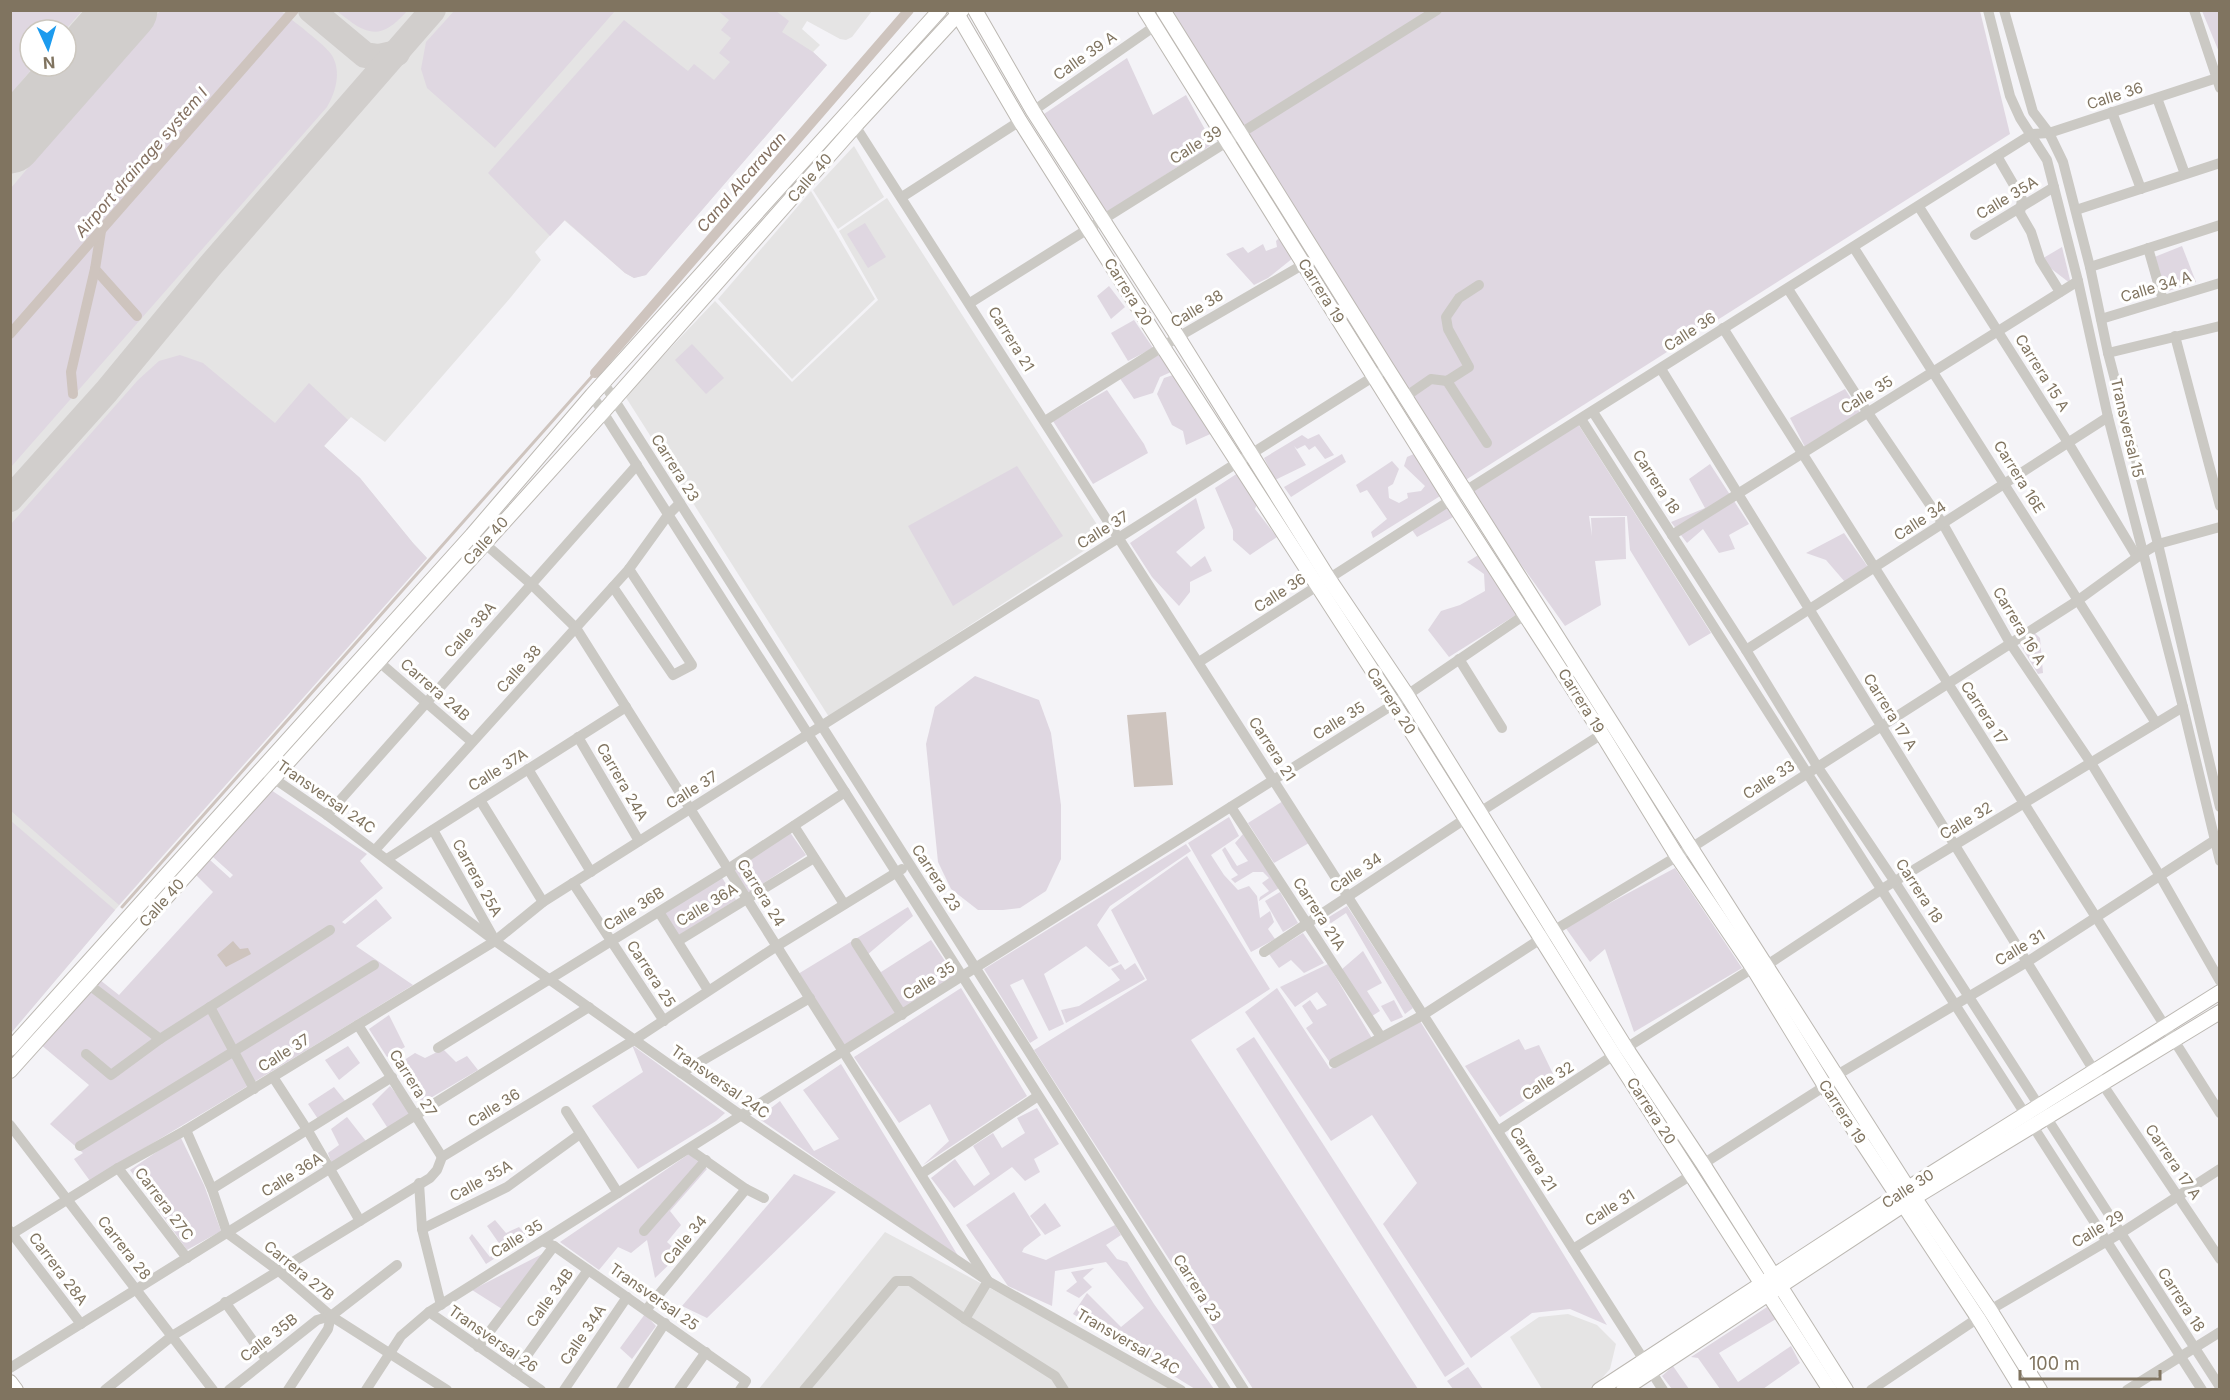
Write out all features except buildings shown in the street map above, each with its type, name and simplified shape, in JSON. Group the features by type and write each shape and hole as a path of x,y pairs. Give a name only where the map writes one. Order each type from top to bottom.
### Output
{"main road":[{"name":"Calle 40","path":"10,1049 472,535 603,382 940,10"},
{"name":"Carrera 20","path":"975,10 1033,111 1329,579 1407,695 1480,812 1547,935"},
{"name":"Carrera 19","path":"1145,10 1451,500 1526,614 1677,856 1753,968 1826,1086 1990,1310 2040,1389"},
{"name":"Carrera 19","path":"1163,10 1387,369 1837,1076 1906,1197 2022,1389"},
{"name":"Calle 40","path":"10,1071 603,412 958,12"},
{"name":"Carrera 20","path":"958,12 1020,121 1163,348 1394,704 1465,819 1547,935 1620,1051 1693,1174 1830,1389"},
{"name":"Calle 30","path":"1599,1389 1648,1365 1906,1197 2098,1076 2166,1026 2220,992"},
{"name":"Calle 30","path":"2098,1076 2174,1040 2220,1011"},
{"name":"Carrera 20","path":"1620,1051 1703,1164 1845,1389"},
{"name":"Calle 30","path":"1623,1389 1648,1365"},
{"path":"10,1382 16,1389"}],"street":[{"name":"Calle 39","path":"970,303 1437,10"},
{"name":"Transversal 15","path":"1988,10 2010,96 2020,118 2047,160 2078,281 2140,555 2184,707 2220,861"},
{"name":"Transversal 15","path":"2004,10 2033,112 2049,133 2063,162 2090,267 2108,353 2158,544 2220,807"},
{"path":"2194,10 2218,81"},
{"name":"Calle 39 A","path":"1033,111 1155,26"},
{"name":"Calle 36","path":"1199,662 1451,500 2032,134 2049,133 2218,81"},
{"path":"2157,98 2185,174"},
{"path":"2112,112 2141,189"},
{"name":"Carrera 21","path":"845,115 856,125 1663,1389"},
{"path":"902,197 1020,121"},
{"path":"1997,156 2022,199 2020,208 2040,260 2060,292"},
{"path":"2076,210 2220,163"},
{"name":"Calle 35A","path":"1975,235 2054,187"},
{"name":"Carrera 15 A","path":"1919,207 2140,555"},
{"path":"2090,267 2220,225"},
{"name":"Carrera 16E","path":"1854,248 2156,723"},
{"path":"2148,248 2163,300"},
{"name":"Calle 38","path":"1045,421 1178,337 1304,264"},
{"name":"Calle 35","path":"1672,534 2078,281"},
{"name":"Calle 34 A","path":"2101,319 2220,283"},
{"path":"1405,397 1431,379 1447,381 1469,367 1448,329 1446,317 1459,298 1479,285"},
{"name":"Carrera 16 A","path":"1788,289 1943,524 2010,643 2091,763 2160,876 2220,981"},
{"path":"2108,353 2220,326"},
{"name":"Carrera 17","path":"1723,328 2220,1113"},
{"path":"2175,336 2220,506"},
{"name":"Calle 37","path":"11,1232 186,1130 495,941 543,902 1387,369"},
{"name":"Carrera 17 A","path":"1661,369 2098,1076 2220,1259"},
{"path":"1447,381 1487,443"},
{"name":"Carrera 23","path":"603,382 1244,1389"},
{"name":"Carrera 23","path":"592,395 1226,1389"},
{"name":"Carrera 18","path":"1593,412 1746,650 1817,766 1895,882 2220,1387"},
{"name":"Calle 34","path":"1746,650 2108,417"},
{"name":"Carrera 18","path":"1581,419 1806,774 2202,1389"},
{"name":"Calle 38A","path":"327,815 637,465"},
{"name":"Calle 38","path":"375,850 629,569 668,515 680,503"},
{"name":"Calle 33","path":"1334,1063 1423,1015 1547,935 1691,848 1948,685 2077,601 2158,544 2220,527"},
{"name":"Carrera 24","path":"484,543 576,628 988,1281"},
{"path":"614,586 672,675 692,665 629,569"},
{"name":"Calle 35","path":"366,1389 401,1336 429,1312 1394,704 1526,614"},
{"path":"1459,659 1502,728"},
{"name":"Carrera 24B","path":"378,661 472,742"},
{"name":"Calle 37A","path":"387,859 626,707"},
{"name":"Calle 32","path":"1767,964 1882,889 2184,707"},
{"path":"1480,812 1602,734"},
{"name":"Carrera 24A","path":"578,737 639,841"},
{"name":"Transversal 24C","path":"260,769 375,850 495,941 742,1116 988,1281 1181,1389"},
{"path":"528,769 591,872"},
{"name":"Calle 36B","path":"438,1048 612,941 845,792"},
{"path":"480,800 543,902"},
{"name":"Carrera 21A","path":"1231,807 1381,1037"},
{"name":"Calle 34","path":"1264,952 1465,819"},
{"path":"794,826 844,904"},
{"name":"Carrera 25A","path":"433,830 495,941"},
{"name":"Calle 31","path":"1837,1076 2027,962 2215,840"},
{"name":"Calle 36A","path":"678,940 814,858"},
{"name":"Calle 36","path":"105,1389 172,1336 225,1302 280,1272 430,1178 437,1170 442,1157 634,1040 777,946 910,865"},
{"name":"Carrera 25","path":"573,883 663,1021"},
{"path":"658,912 708,990"},
{"path":"86,1054 111,1075 160,1039 330,930"},
{"path":"856,943 902,1015"},
{"path":"80,1146 374,965"},
{"name":"Calle 32","path":"1498,1131 1753,968"},
{"path":"88,984 160,1039"},
{"path":"681,1073 810,998"},
{"path":"210,1007 254,1089"},
{"name":"Calle 36A","path":"10,1368 589,1007"},
{"name":"Carrera 27","path":"358,1025 442,1157"},
{"path":"273,1077 308,1131 360,1221"},
{"path":"212,1189 392,1077"},
{"path":"1703,1164 1826,1086"},
{"path":"921,1174 1038,1096"},
{"path":"566,1111 618,1193"},
{"name":"Carrera 28","path":"10,1125 213,1389"},
{"path":"186,1130 212,1189 227,1233"},
{"name":"Calle 35A","path":"422,1229 507,1187 580,1134"},
{"path":"689,1149 746,1189 764,1198"},
{"path":"644,1231 706,1160"},
{"name":"Carrera 27C","path":"118,1168 187,1258"},
{"name":"Calle 29","path":"1990,1310 2107,1242 2220,1169"},
{"name":"Calle 31","path":"1573,1248 1693,1174"},
{"name":"Transversal 26","path":"419,1183 422,1229 441,1305"},
{"name":"Calle 34","path":"646,1310 746,1189"},
{"name":"Carrera 28A","path":"11,1232 81,1324"},
{"name":"Carrera 27B","path":"227,1233 280,1272 331,1316 447,1389"},
{"name":"Transversal 25","path":"542,1241 554,1246 706,1352 743,1385"},
{"path":"478,1347 554,1246"},
{"path":"288,1389 328,1329 331,1316 397,1265"},
{"name":"Calle 34B","path":"515,1372 588,1270"},
{"path":"804,1389 896,1281 910,1281 1055,1376 1064,1389"},
{"path":"965,1318 988,1281"},
{"name":"Calle 34A","path":"564,1389 627,1297"},
{"path":"225,1302 266,1359"},
{"name":"Transversal 26","path":"429,1312 541,1389"},
{"name":"Calle 35B","path":"229,1389 317,1320 331,1316"},
{"path":"1871,1389 1978,1318"},
{"path":"621,1389 664,1323"},
{"path":"2127,1389 2220,1332"},
{"path":"679,1389 706,1352"}],"shaded area":[{"path":"11,10 82,11 76,18 18,18 18,78 24,78 11,94"},
{"path":"1174,10 1980,11 2010,134 1464,481 1169,14"},
{"path":"11,11 872,11 852,37 846,40 807,21 802,29 820,45 813,52 827,65 646,275 634,278 625,273 564,220 535,252 541,260 385,442 351,417 324,446 360,478 427,558 115,910 11,1033"},
{"path":"160,11 281,11 331,54 337,74 333,95 327,107 11,467 11,188"},
{"path":"337,11 407,11 389,27 373,32 356,25"},
{"path":"454,11 615,11 495,148 427,88 421,69 426,42"},
{"path":"718,11 776,11 789,21 782,32 813,52 827,65 646,275 634,278 625,273 565,220 550,236 488,173 624,20 688,71 694,64 714,80 730,62 719,53 731,38 721,30 729,20"},
{"path":"2202,11 2219,11 2219,52"},
{"path":"1127,58 1153,115 1186,95 1213,144 1106,213 1044,114"},
{"path":"854,146 884,197 838,229 813,190"},
{"path":"811,191 875,299 792,379 718,299"},
{"path":"887,198 1105,537 829,717 625,396 715,301 792,382 878,300 839,231"},
{"path":"865,223 886,257 868,268 847,234"},
{"path":"1281,236 1293,258 1268,278 1254,285 1226,254 1243,247 1248,253 1263,244 1266,251 1277,247 1276,241"},
{"path":"2182,246 2196,282 2156,295 2147,260"},
{"path":"2062,247 2071,284 2040,260"},
{"path":"1109,286 1125,307 1111,319 1097,296"},
{"path":"1134,320 1153,348 1128,361 1111,333"},
{"path":"692,344 724,378 706,394 675,360"},
{"path":"1162,353 1173,371 1160,377 1153,393 1134,399 1119,377"},
{"path":"180,355 203,363 275,423 309,383 348,420 324,446 360,478 427,558 119,905 11,811 11,524 138,380 159,361"},
{"path":"1176,374 1217,431 1186,445 1183,431 1172,425 1157,394 1164,378"},
{"path":"1845,389 1862,416 1806,449 1790,418"},
{"path":"1107,390 1148,453 1093,484 1053,421"},
{"path":"1578,424 1711,633 1689,646 1630,550 1627,516 1589,516 1592,536 1591,518 1625,517 1626,559 1595,561 1601,605 1565,626 1470,493"},
{"path":"1319,434 1334,455 1325,459 1315,446 1309,450 1305,445 1297,449 1294,446 1306,465 1275,480 1264,458 1302,435 1308,439"},
{"path":"1416,453 1445,493 1373,538 1371,532 1387,519 1367,490 1360,493 1356,485 1392,461 1399,469 1393,484 1388,487 1389,498 1399,503 1408,498 1407,493 1421,491 1425,486 1404,466 1407,457"},
{"path":"1342,454 1346,462 1291,497 1284,487"},
{"path":"1710,464 1749,524 1729,535 1735,549 1719,553 1703,529 1687,543 1671,522 1705,508 1689,479"},
{"path":"1017,466 1063,536 953,606 908,526"},
{"path":"1241,471 1259,497 1255,509 1277,537 1250,555 1233,540 1233,530 1215,488"},
{"path":"1196,498 1205,528 1176,552 1191,567 1205,556 1212,571 1190,582 1190,592 1179,606 1152,577 1130,543"},
{"path":"1449,505 1455,516 1417,537 1410,527"},
{"path":"1844,533 1868,567 1845,582 1826,560 1806,553"},
{"path":"1480,554 1519,613 1449,657 1428,630 1441,611 1460,605 1485,591 1484,574 1467,562"},
{"path":"2032,630 2040,638 2043,673 2038,674 2018,641"},
{"path":"975,676 1039,700 1051,733 1061,805 1061,859 1046,891 1020,908 978,910 951,889 938,862 926,744 935,707"},
{"path":"1166,712 1173,785 1134,787 1127,715"},
{"path":"271,790 367,854 360,861 383,888 342,922 345,924 376,899 392,918 356,946 413,985 90,1181 74,1159 83,1153 50,1124 89,1085 40,1044 100,980 119,995 213,892 196,875 210,860 230,878 233,875 213,857"},
{"path":"1283,801 1309,843 1274,863 1248,823"},
{"path":"1229,817 1239,836 1211,855 1224,875 1238,890 1249,886 1257,896 1260,918 1270,911 1274,922 1268,929 1275,939 1251,952 1188,843"},
{"path":"11,821 115,910 11,1033"},
{"path":"789,831 806,855 749,893 733,869"},
{"path":"1243,834 1279,888 1259,901 1260,897 1269,891 1262,883 1269,878 1263,872 1253,872 1235,883 1231,879 1238,875 1222,850 1225,847 1237,866 1248,861 1235,843"},
{"path":"1186,844 1191,851 1110,906 1097,925 1119,962 1109,967 1086,946 1044,974 1064,1024 1049,1031 1023,979 1010,985 1038,1038 1030,1043 984,969"},
{"path":"1187,856 1270,989 1191,1040 1418,1389 1253,1389 1034,1050 1147,980 1111,910"},
{"path":"1675,868 1742,968 1634,1032 1605,949 1590,962 1565,927"},
{"path":"721,876 736,900 676,937 661,913"},
{"path":"1280,892 1298,923 1283,932 1265,901"},
{"path":"1347,906 1413,1008 1405,1014 1346,913 1331,923 1324,920"},
{"path":"908,907 913,916 867,955 881,972 931,940 955,976 844,1046 798,974"},
{"path":"1303,933 1324,963 1304,973 1291,960 1279,968 1269,954"},
{"path":"233,941 240,949 248,948 251,954 226,967 217,955"},
{"path":"1363,951 1382,983 1367,991 1380,1011 1372,1016 1341,970"},
{"path":"1135,963 1145,979 1066,1023 1061,1010 1079,1006 1120,980 1111,969 1121,964 1125,970"},
{"path":"1328,964 1373,1040 1331,1064 1306,1028 1313,1023 1302,1006 1310,1000 1317,1010 1327,1005 1317,992 1295,1007 1280,987"},
{"path":"961,988 1027,1096 923,1165 949,1141 930,1104 899,1123 854,1057"},
{"path":"1277,988 1330,1069 1420,1021 1607,1325 1570,1309 1532,1313 1471,1358 1383,1224 1417,1183 1372,1115 1331,1141 1245,1012"},
{"path":"1394,1000 1403,1017 1391,1022 1381,1006"},
{"path":"389,1015 405,1047 387,1057 369,1029"},
{"path":"1254,1037 1465,1364 1445,1377 1236,1049"},
{"path":"1519,1039 1525,1050 1539,1045 1556,1080 1500,1117 1465,1066"},
{"path":"632,1045 725,1113 716,1121 638,1169 592,1106 643,1072"},
{"path":"348,1046 360,1063 339,1080 325,1060"},
{"path":"443,1049 456,1062 467,1056 478,1070 422,1103 395,1066 415,1053 425,1058"},
{"path":"841,1064 960,1259 758,1118 780,1101 814,1151 839,1139 803,1090"},
{"path":"390,1086 412,1114 389,1130 372,1104"},
{"path":"334,1087 346,1102 320,1122 308,1104"},
{"path":"1037,1108 1059,1144 1034,1159 1040,1172 1025,1181 1012,1167 954,1208 931,1178 955,1159 974,1186 990,1174 973,1146 993,1133 1002,1148 1025,1133 1017,1118"},
{"path":"347,1117 369,1145 333,1167 328,1153 339,1145 331,1129"},
{"path":"180,1136 204,1185 221,1231 187,1250 130,1170"},
{"path":"689,1154 707,1169 670,1211 681,1225 667,1242 680,1254 655,1278 647,1240 631,1253 618,1247 599,1270 560,1242"},
{"path":"794,1174 836,1192 707,1318 682,1306"},
{"path":"1014,1192 1041,1235 1022,1252 1046,1260 1115,1225 1121,1235 1106,1245 1117,1259 1127,1262 1214,1389 1195,1389 1073,1314 1087,1293 1121,1327 1144,1308 1106,1262 1055,1271 1052,1306 1008,1286 966,1225"},
{"path":"1045,1203 1061,1226 1045,1235 1030,1216"},
{"path":"495,1220 506,1233 519,1227 528,1237 486,1264 469,1238 472,1234 490,1257 503,1249 487,1226"},
{"path":"885,1232 1179,1389 758,1390"},
{"path":"548,1251 502,1309 472,1290"},
{"path":"1094,1268 1083,1278 1092,1287 1079,1298 1066,1291 1077,1282 1071,1272"},
{"path":"1767,1307 1776,1319 1719,1353 1738,1382 1791,1346 1800,1363 1763,1389 1720,1389 1698,1358 1691,1357"},
{"path":"645,1314 656,1326 632,1359 620,1348"},
{"path":"1568,1314 1597,1325 1616,1344 1610,1369 1595,1386 1589,1389 1542,1389 1510,1337 1539,1317"},
{"path":"1673,1366 1689,1389 1672,1389 1662,1376"},
{"path":"1468,1367 1483,1389 1453,1389 1447,1381"}],"waterway":[{"name":"Airport drainage system I","path":"10,334 294,10"},
{"name":"Canal Alcaravan","path":"595,373 909,10"},
{"path":"101,231 95,269 137,316"},
{"path":"73,394 71,372 95,269"},
{"path":"122,907 595,373"}],"taxiway":[{"path":"311,10 365,55 379,57 397,53"},
{"path":"10,499 106,392 210,266 433,10"}],"runway":[{"path":"10,142 126,10"}]}
